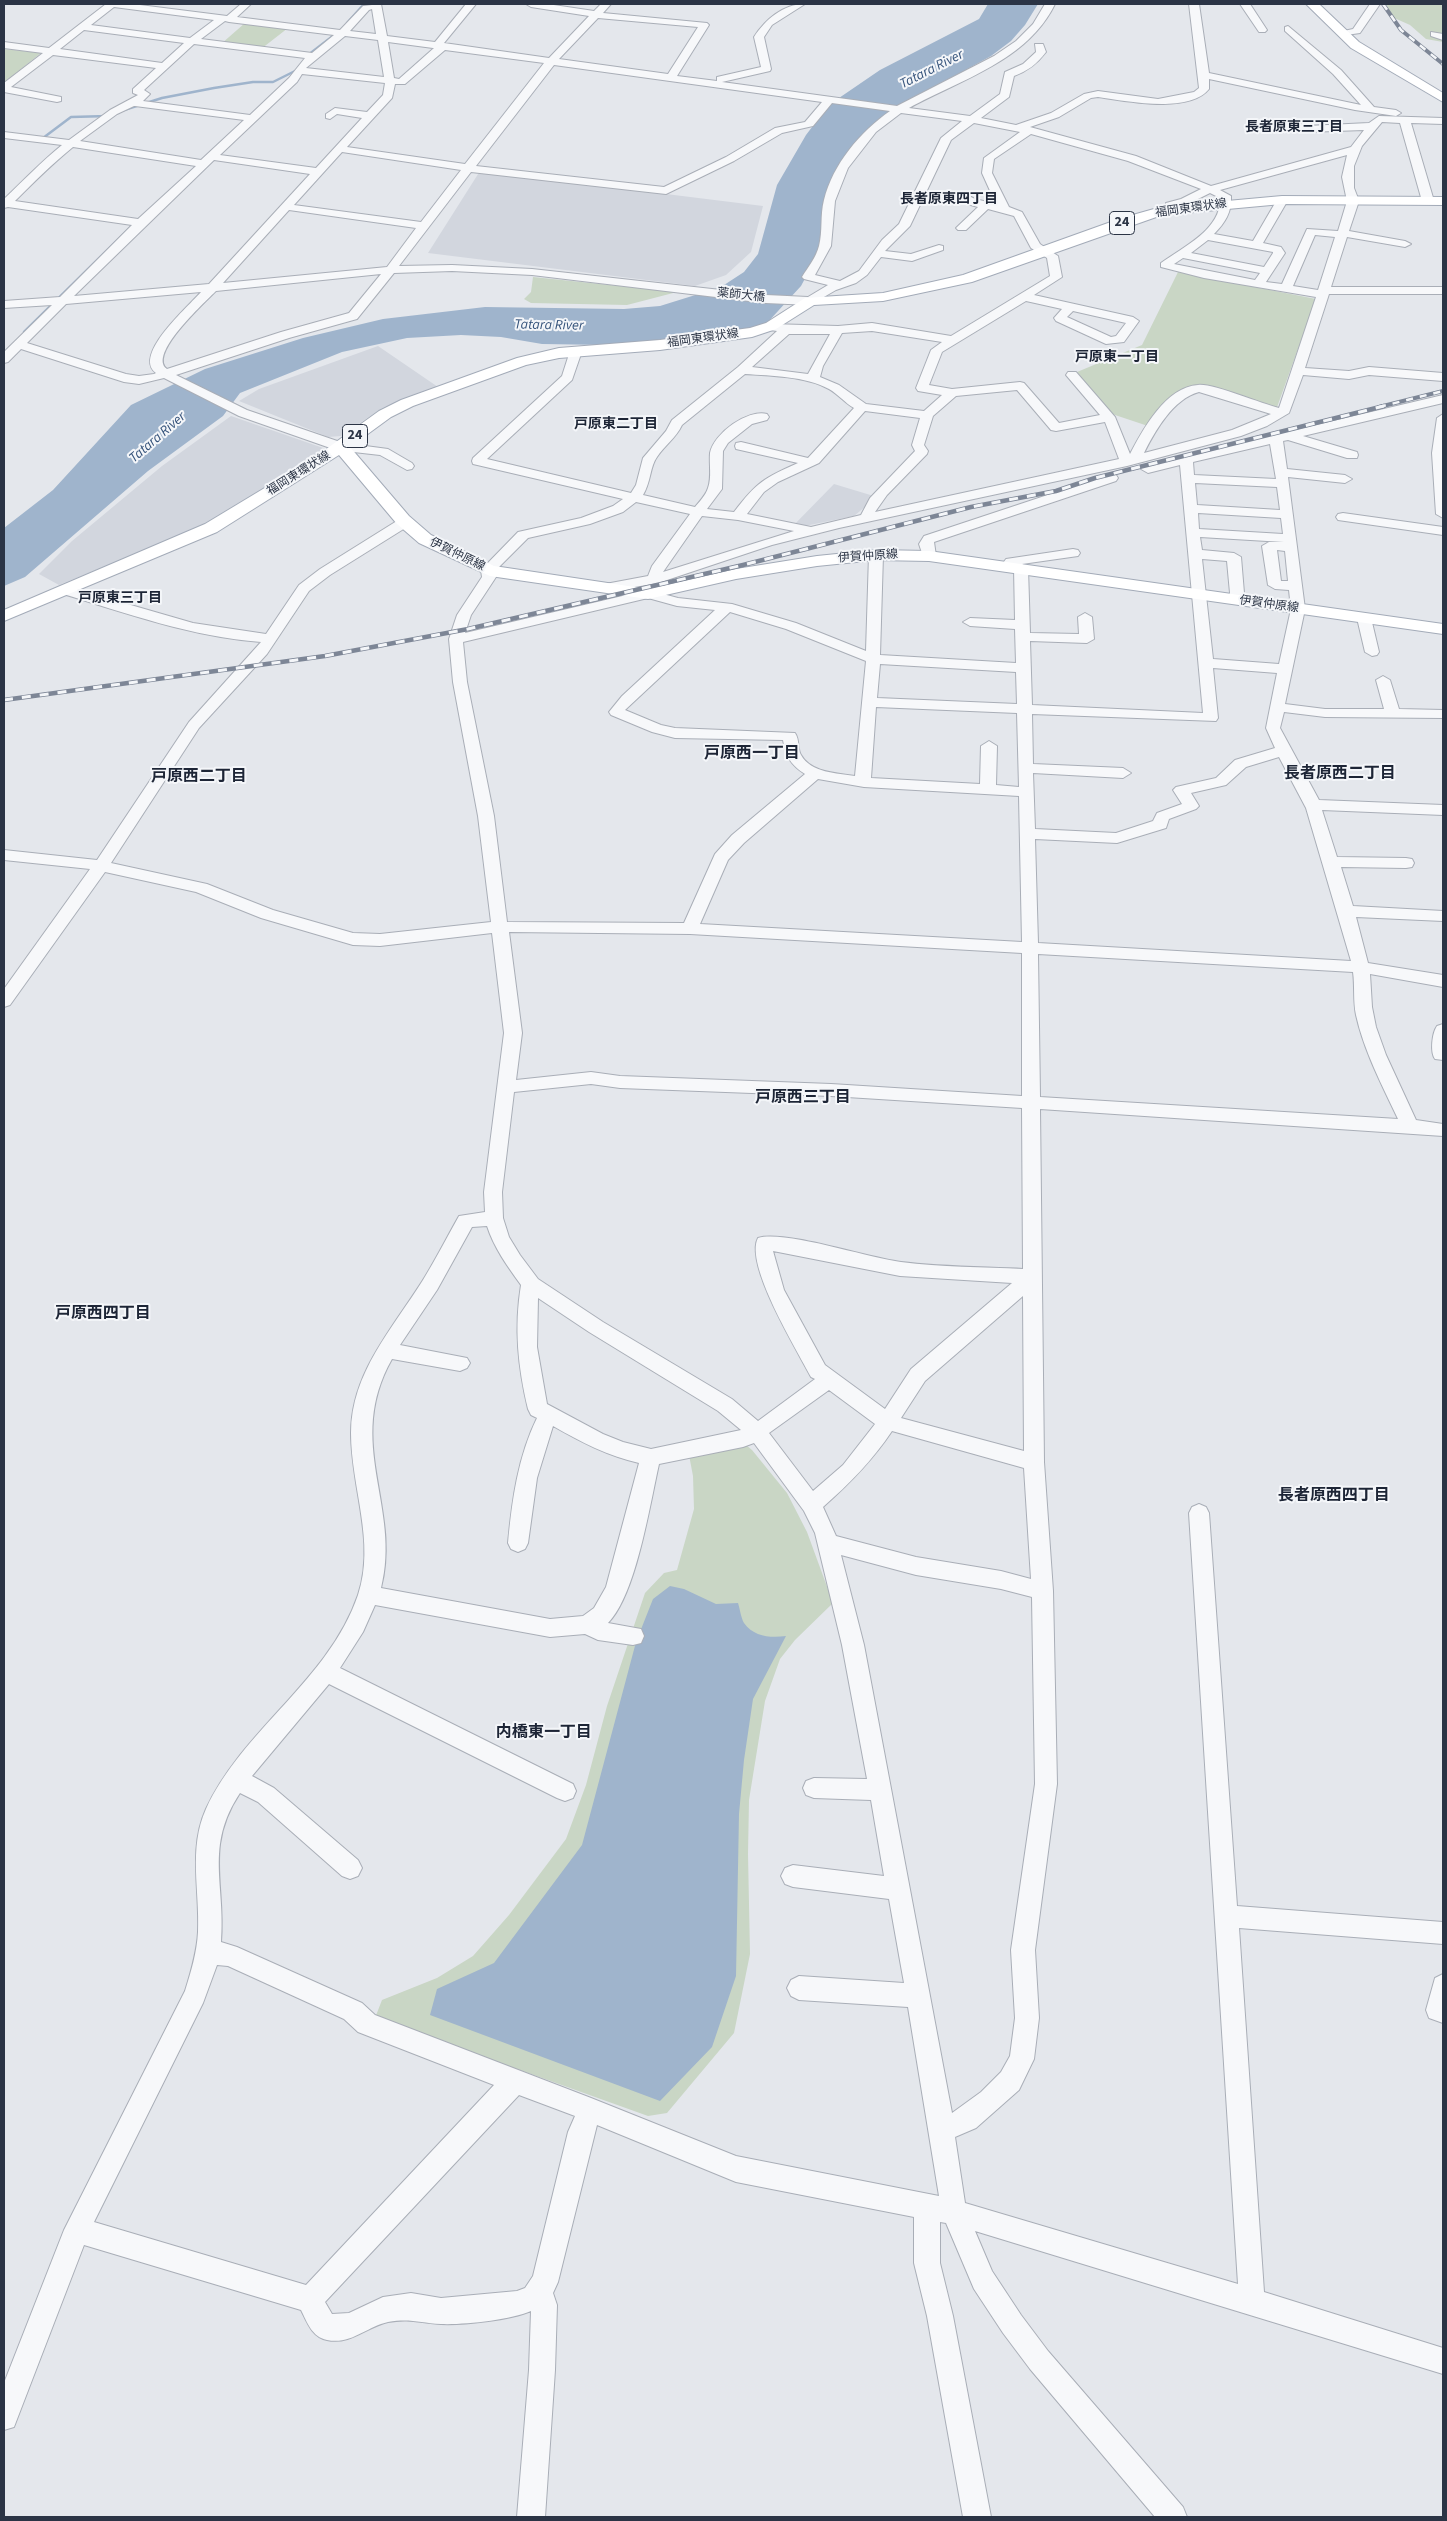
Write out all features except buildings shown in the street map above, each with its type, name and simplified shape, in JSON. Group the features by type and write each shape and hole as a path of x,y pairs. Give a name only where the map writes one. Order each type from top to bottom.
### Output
{"main road":[{"path":"1312,4 1355,45 1443,98"},
{"name":"福岡東環状線","path":"4,616 198,535 340,447 385,414 407,403 522,361 543,355 704,340 778,328 810,301 850,300 910,293 967,279 1046,252 1127,221 1161,211 1282,200 1443,201"},
{"name":"伊賀仲原線","path":"340,447 405,522 425,539 489,570 605,588 651,586 817,561 876,555 930,556 1443,629"}],"street":[{"path":"4,88 111,4 382,38 970,119 1030,130 1112,152 1224,196 1227,204 1216,228 1165,265 1196,273 1259,283 1286,290 1325,293 1443,291"},
{"path":"4,204 36,175 38,170 70,143 109,114 136,103 146,94 137,91 163,66 191,42 246,4"},
{"path":"4,359 142,223 302,71 304,64 343,33 366,8 376,4 390,82 388,96 159,347 155,360 157,368 168,376 243,413 340,447 383,452 407,466"},
{"path":"302,71 401,82 440,46 472,4"},
{"path":"531,4 640,21 704,25 670,78"},
{"path":"4,338 132,380 168,376 269,340 353,316 391,270 551,61 606,4"},
{"path":"713,83 718,79 728,79 753,70 766,69 759,37 768,23 800,4"},
{"path":"842,285 808,276 824,246 829,201 844,166 881,122 899,109 994,60 1026,36 1042,20 1050,4"},
{"path":"1017,127 1055,115 1088,96 1098,94 1158,102 1197,95 1204,89 1204,75 1194,4"},
{"path":"1245,4 1262,30"},
{"path":"1343,34 1356,31 1375,4"},
{"path":"81,28 313,56"},
{"path":"1288,29 1337,72 1370,108"},
{"path":"4,46 163,66"},
{"path":"792,301 810,301 863,273 886,242 904,226 946,138 1006,94 1009,74 1028,67 1035,61 1041,52 1039,46"},
{"path":"1204,75 1426,120"},
{"path":"4,88 57,98"},
{"path":"341,149 468,168 666,191 730,159 752,144 779,130 809,124 830,100"},
{"path":"136,103 252,118"},
{"path":"330,116 334,111 371,116"},
{"path":"456,640 651,586 771,542 966,495 1131,461 1246,429 1281,413 1285,410 1354,201 1348,189 1347,178 1353,150 1379,119 1443,120"},
{"path":"1405,119 1409,145 1428,201"},
{"path":"1283,125 1298,126 1306,129 1373,126"},
{"path":"1004,209 986,173 989,158 1030,130"},
{"path":"4,135 320,172"},
{"path":"1170,205 1184,202 1211,190 1353,150"},
{"path":"969,199 1018,214 1036,246 1052,256 1056,276 938,350 922,384 922,388 952,393 1020,386 1056,427 1109,417"},
{"path":"1256,245 1282,200"},
{"path":"4,204 142,223"},
{"path":"962,228 986,205"},
{"path":"288,207 424,226"},
{"path":"1286,290 1311,231 1405,244"},
{"path":"1205,236 1277,250 1280,253 1259,283"},
{"path":"878,253 912,258 938,248"},
{"path":"1180,254 1267,271"},
{"name":"薬師大橋","path":"4,304 61,302 391,270 510,270 792,301"},
{"path":"1025,297 1133,321 1120,339 1110,341 1060,318 1069,308"},
{"path":"954,340 872,326 838,330 778,328 742,370 676,424 672,432 649,458 642,485 636,496 618,509 585,521 523,534 489,570 489,577 464,615 456,640 461,690 486,816 513,1033 495,1172 494,1218 500,1237 513,1260 531,1284 596,1327 725,1405 757,1432 811,1505 828,1543 854,1645 943,2130 954,2212 983,2280 1012,2324 1039,2360 1173,2517"},
{"path":"813,380 817,366 838,330"},
{"path":"576,351 568,377 478,461 636,496 697,512 738,516 815,530"},
{"path":"742,370 813,380 831,385 842,393 849,402 862,407 927,415"},
{"path":"1297,371 1350,375 1369,371 1443,377"},
{"path":"1072,375 1109,417 1131,461"},
{"path":"1131,461 1166,410 1187,391 1199,388 1281,413"},
{"path":"866,519 868,508 914,464 922,451 918,445 927,415 952,393"},
{"path":"930,556 926,544 929,539 1100,480 1443,399"},
{"path":"738,516 759,489 773,479 814,460 862,407"},
{"path":"651,586 659,566 715,489 717,451 723,441 733,431 748,421 763,417"},
{"path":"1443,418 1440,489 1443,514"},
{"path":"1282,437 1352,455"},
{"path":"1282,437 1282,477 1288,514 1298,609 1272,728 1278,744 1291,761 1312,805 1346,911 1361,967 1364,1014 1383,1065 1410,1126"},
{"path":"741,446 801,459 808,463"},
{"path":"868,702 1211,718 1186,460"},
{"path":"1188,479 1282,477 1345,480"},
{"path":"1191,509 1288,514"},
{"path":"1343,517 1443,531"},
{"path":"4,1001 101,866 194,724 270,640 304,588 325,572 405,522"},
{"path":"1193,533 1291,542"},
{"path":"1291,542 1269,546 1275,585 1296,586"},
{"path":"943,2130 967,2119 990,2101 1010,2081 1022,2059 1027,2018 1023,1950 1046,1784 1042,1591 1034,1462 1030,947 1023,631 1015,567 1011,562 1072,553"},
{"path":"1195,554 1234,557 1237,593 1234,599"},
{"path":"864,782 862,773 873,659 876,555"},
{"path":"651,586 677,602 726,607 792,626 873,659 1024,668"},
{"path":"65,590 195,628 238,638 270,640"},
{"path":"726,607 627,699 616,712 657,729 675,733 790,736 792,755 801,765 815,774 864,782 1026,792"},
{"path":"970,622 1087,639 1085,617"},
{"path":"1364,618 1372,652"},
{"path":"1206,663 1285,669"},
{"path":"1384,680 1393,714"},
{"path":"1276,707 1324,713 1443,714"},
{"path":"988,790 989,746"},
{"path":"1027,834 1124,837 1160,824 1162,816 1191,806 1181,790 1187,787 1221,782 1228,771 1254,756 1284,751"},
{"path":"1026,768 1123,773"},
{"path":"690,929 721,858 738,838 815,774"},
{"path":"1312,805 1443,810"},
{"path":"4,855 101,866 201,888 266,914 353,939 380,940 499,927 690,929 1361,967 1443,981"},
{"path":"1331,862 1406,863"},
{"path":"1346,911 1443,916"},
{"path":"1441,1055 1443,1030"},
{"path":"506,1087 591,1078 620,1082 831,1090 1410,1126 1443,1130"},
{"path":"4,2417 77,2230 195,1995 208,1952 210,1923 205,1853 211,1825 222,1802 251,1760 325,1671 348,1638 369,1595 374,1552 372,1513 361,1434 364,1401 376,1366 431,1284 466,1221 494,1218"},
{"path":"1032,1277 900,1269 786,1245 765,1244 764,1252 775,1290 818,1371 830,1378 887,1422 1034,1462"},
{"path":"811,1505 850,1471 870,1448 918,1375 1032,1277"},
{"path":"531,1284 525,1313 530,1378 538,1409 612,1447 651,1457 743,1440 757,1432 830,1378"},
{"path":"387,1350 460,1364"},
{"path":"518,1543 528,1469 548,1415"},
{"path":"369,1595 550,1628 571,1628 587,1624 602,1615 611,1603 619,1581 651,1457"},
{"path":"1199,1513 1252,2301"},
{"path":"828,1543 916,1566 1001,1580 1042,1591"},
{"path":"587,1624 598,1631 633,1636"},
{"path":"325,1671 565,1790"},
{"path":"238,1780 266,1795 350,1868"},
{"path":"814,1788 881,1790"},
{"path":"792,1876 898,1889"},
{"path":"1226,1916 1443,1933"},
{"path":"208,1952 229,1955 353,2012 367,2024 514,2082 592,2110 736,2169 954,2212 1252,2301 1443,2361"},
{"path":"1443,1986 1438,2010 1443,2011"},
{"path":"799,1988 918,1996"},
{"path":"310,2299 514,2082"},
{"path":"77,2230 310,2299 319,2319 327,2327 352,2326 383,2310 411,2306 442,2311 517,2304 534,2296 545,2282 581,2132 592,2110"},
{"path":"927,2207 927,2263 940,2316 978,2517"},
{"path":"531,2517 542,2370 544,2305 539,2290"}],"shaded area":[{"path":"480,171 763,206 751,252 726,275 695,286 428,253"},
{"path":"378,346 438,387 382,408 341,436 328,437 239,401 259,389"},
{"path":"231,416 329,450 195,530 59,585 39,574 72,541 162,466"},
{"path":"834,484 877,497 854,516 790,529"}],"green space":[{"path":"1386,4 1443,4 1443,42 1426,39 1410,25 1392,17"},
{"path":"245,23 288,28 261,49 221,44"},
{"path":"4,49 41,53 4,83"},
{"path":"1178,272 1316,299 1276,410 1196,386 1148,426 1109,413 1077,372 1142,345"},
{"path":"533,277 677,292 627,305 531,303 524,299 531,292"},
{"path":"746,1445 787,1493 807,1532 833,1603 795,1640 780,1659 765,1701 749,1800 750,1954 734,2033 667,2113 648,2116 375,2018 382,2000 437,1978 473,1956 509,1915 566,1839 586,1785 607,1706 645,1593 664,1573 677,1570 694,1509 693,1476 689,1455"}],"water":[{"name":"Tatara River","path":"988,4 1038,4 1025,25 1011,41 991,56 900,104 869,129 850,150 821,232 817,256 801,286 767,323 746,330 606,345 542,344 501,337 461,335 407,338 342,352 240,393 223,416 148,471 25,577 4,586 4,528 53,490 131,405 205,369 303,338 383,319 485,307 624,309 660,306 721,287 744,272 758,254 777,185 806,135 825,110 880,70 979,19"},
{"path":"670,1586 684,1589 716,1604 738,1603 741,1616 748,1628 758,1634 775,1637 786,1636 753,1699 744,1760 739,1814 736,1976 712,2047 660,2101 430,2015 437,1989 494,1963 582,1845 636,1642 653,1599"}],"waterway":[{"path":"347,23 364,4"},
{"path":"308,55 338,32"},
{"path":"124,110 162,98 214,88 253,82 273,82 297,70"},
{"path":"43,138 71,117 108,116"},
{"path":"24,332 133,225"}],"railway":[{"path":"1383,4 1401,30 1443,64"},
{"path":"1379,407 1443,391"},
{"path":"4,700 325,656 468,629 743,565 971,507 1056,491 1095,478 1384,406"}],"district":[{"name":"長者原東三丁目","path":"1294,128"},
{"name":"長者原東四丁目","path":"949,200"},
{"name":"戸原東一丁目","path":"1117,358"},
{"name":"戸原東二丁目","path":"616,425"},
{"name":"戸原東三丁目","path":"120,599"},
{"name":"戸原西一丁目","path":"752,754"},
{"name":"長者原西二丁目","path":"1340,774"},
{"name":"戸原西二丁目","path":"199,777"},
{"name":"戸原西三丁目","path":"803,1098"},
{"name":"戸原西四丁目","path":"103,1314"},
{"name":"長者原西四丁目","path":"1334,1496"},
{"name":"内橋東一丁目","path":"544,1733"}]}
